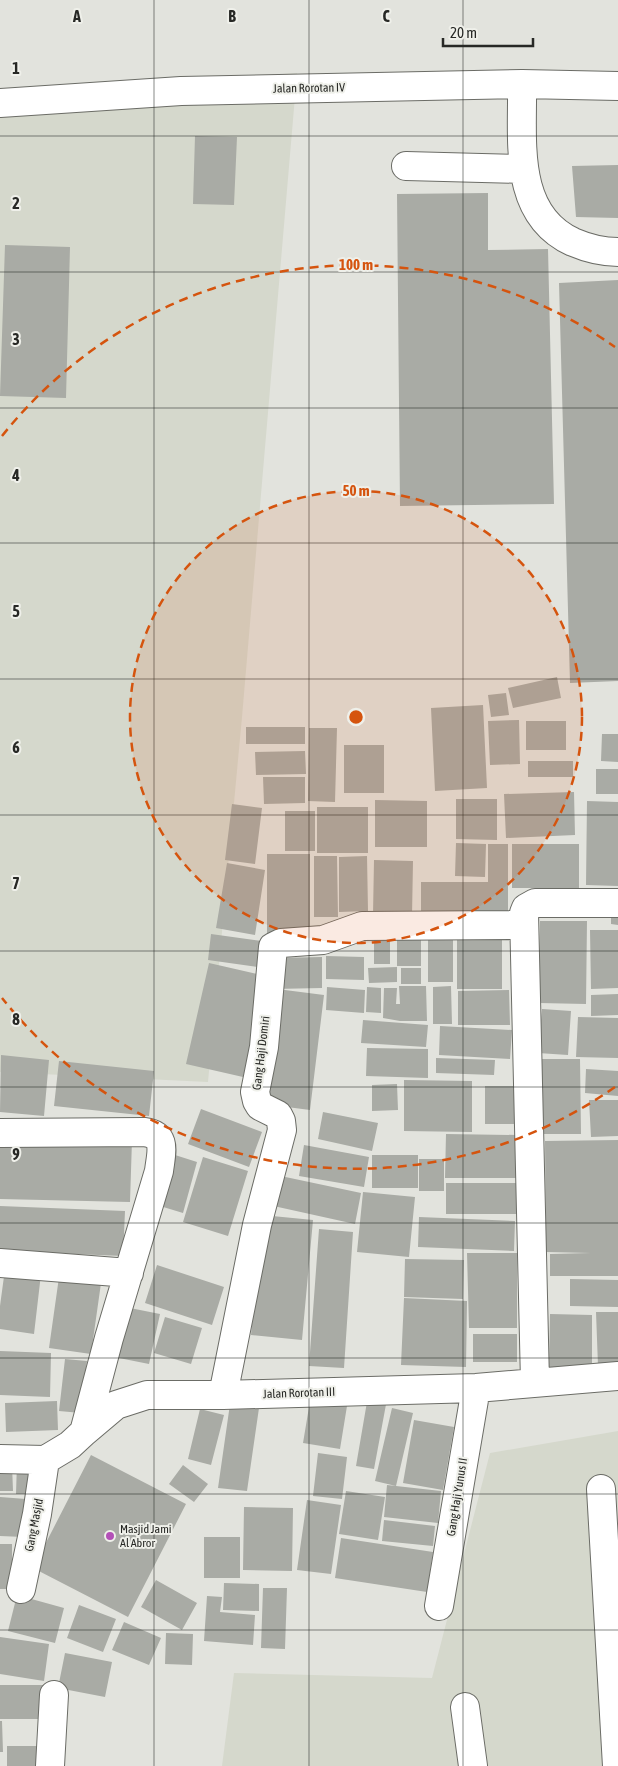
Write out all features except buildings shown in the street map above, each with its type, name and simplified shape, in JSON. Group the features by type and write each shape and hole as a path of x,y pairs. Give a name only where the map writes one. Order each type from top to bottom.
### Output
{"street":[{"name":"Jalan Rorotan IV","path":"0,103 181,91 522,84 618,86"},
{"path":"522,84 524,169 529,195 544,221 562,237 585,248 618,252"},
{"path":"406,166 524,169"},
{"path":"535,1382 524,914 526,908 535,904 618,904"},
{"name":"Gang Haji Domiri","path":"223,1395 257,1225 282,1130 278,1115 260,1106 255,1092 264,1047 273,948 281,944 323,940 362,926 524,925"},
{"path":"0,1133 144,1132 151,1133 159,1138 162,1145 159,1171 84,1432"},
{"path":"0,1263 129,1273"},
{"name":"Jalan Rorotan III","path":"45,1460 70,1445 116,1405 147,1395 223,1395 476,1388 618,1376"},
{"name":"Gang Haji Yunus II","path":"439,1606 476,1388"},
{"path":"0,1459 45,1460"},
{"name":"Gang Masjid","path":"21,1589 37,1514 45,1460"},
{"path":"601,1489 617,1766"},
{"path":"50,1766 54,1695"},
{"path":"465,1707 473,1766"}],"shaded area":[{"path":"297,73 242,717 208,1082 0,1072 0,94"},
{"path":"618,1431 618,1766 222,1766 234,1673 432,1678 490,1453"}],"place":[{"name":"Masjid Jami Al Abror","path":"110,1536"}]}
